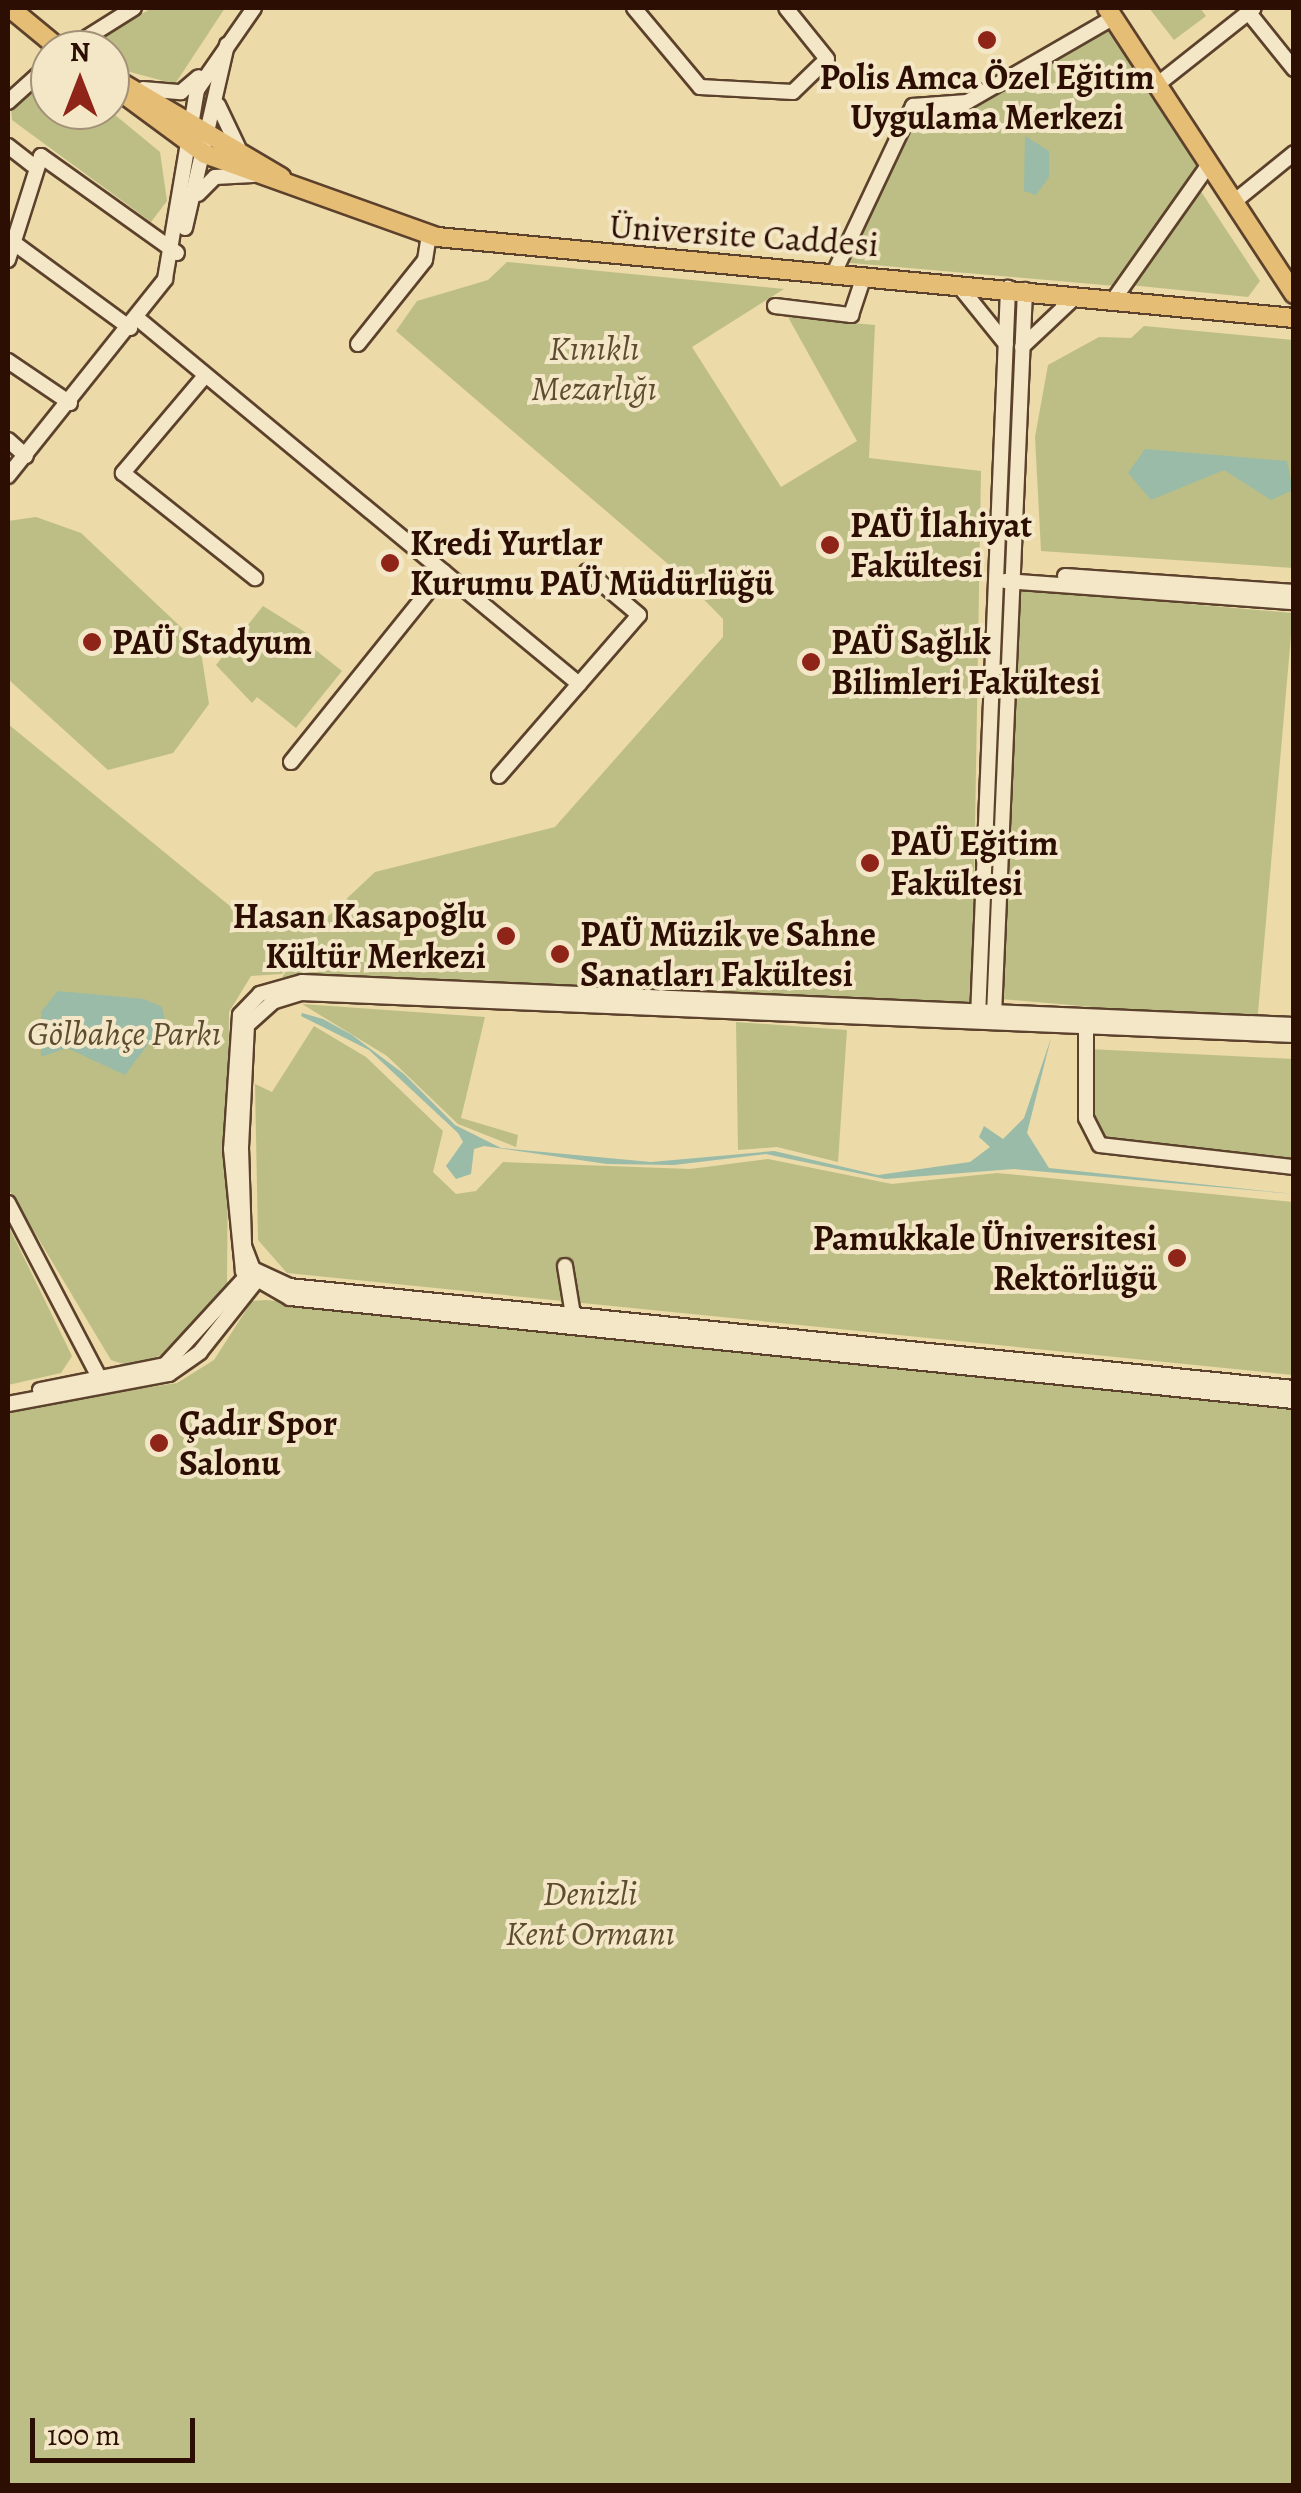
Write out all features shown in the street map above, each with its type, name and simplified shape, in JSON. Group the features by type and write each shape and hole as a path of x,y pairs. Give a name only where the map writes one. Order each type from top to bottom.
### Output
{"main road":[{"path":"10,8 38,30"},
{"path":"1110,12 1294,294"},
{"path":"130,84 210,128 293,187"},
{"name":"Üniversite Caddesi","path":"130,99 196,149 253,175 429,234 506,250 956,283 1294,318"}],"street":[{"path":"97,30 134,8"},
{"path":"143,89 180,92 206,68 254,8"},
{"path":"634,8 700,87 793,92 828,58 786,8"},
{"path":"1158,84 1251,10 1294,69"},
{"path":"834,273 913,106 966,102 1110,12"},
{"path":"176,252 196,149 210,128 229,35"},
{"path":"8,476 134,323 176,252 195,199 192,118 206,68"},
{"path":"8,102 30,82"},
{"path":"218,84 219,116 238,146"},
{"path":"8,146 36,160 176,252"},
{"path":"1235,202 1294,153"},
{"path":"8,260 36,160"},
{"path":"1114,298 1210,163"},
{"path":"195,199 215,177 253,175"},
{"path":"358,344 425,260 429,234"},
{"path":"14,243 134,323 204,377 579,684"},
{"path":"776,306 851,315 864,276"},
{"path":"956,283 1014,347"},
{"path":"986,1015 1017,289"},
{"path":"1014,347 1078,295"},
{"path":"8,361 70,403"},
{"path":"204,377 123,473 255,578"},
{"path":"8,440 26,456"},
{"path":"499,776 639,615 587,571"},
{"path":"291,762 444,572"},
{"path":"1005,576 1294,592"},
{"path":"1005,576 1294,602"},
{"path":"1294,1025 548,998 302,982 248,1005 235,1029 231,1149 235,1251 254,1276 290,1298 1294,1401"},
{"path":"986,1015 1086,1028 1294,1035"},
{"path":"1086,1028 1086,1118 1100,1145 1294,1167"},
{"path":"8,1203 98,1387"},
{"path":"8,1216 98,1387"},
{"path":"564,1266 574,1315"},
{"path":"254,1276 289,1286 1294,1388"},
{"path":"8,1404 98,1387 180,1355 254,1276"},
{"path":"8,1395 98,1387"}],"green space":[{"path":"152,8 225,8 175,84 130,72 130,30 114,30"},
{"path":"1149,8 1200,8 1206,16 1174,40"},
{"path":"1114,17 1210,163 1115,286 840,262 913,106 967,102"},
{"path":"30,91 30,130 130,127 160,152 167,201 151,222 12,120 11,107"},
{"path":"1198,187 1260,281 1248,297 1130,285"},
{"path":"507,262 784,289 692,347 781,487 857,441 788,317 875,325 869,458 981,471 972,1005 282,977 296,956 282,974 251,976 229,1012 227,1284 179,1349 130,1366 111,1360 8,1188 8,724 230,906 325,919 375,872 555,827 723,637 723,619 675,570 396,331 417,301 488,280"},
{"path":"1144,326 1293,340 1293,568 1041,551 1035,437 1048,365 1099,337 1131,338"},
{"name":"PAÜ Stadyum","path":"36,517 81,533 200,645 209,704 173,753 108,770 8,679 8,521"},
{"path":"1019,589 1293,613 1257,1021 983,997"},
{"path":"263,606 308,634 303,640 342,671 296,728 257,697 252,703 216,665"},
{"path":"302,1004 485,1017 461,1118 518,1135 516,1147 458,1124 387,1056"},
{"path":"736,1022 847,1030 838,1162 777,1147 738,1150"},
{"path":"314,1026 366,1057 443,1131 433,1172 456,1194 476,1191 503,1162 690,1169 768,1159 892,1184 997,1173 1293,1202 1293,1375 287,1273 258,1240 255,1084 272,1092"},
{"path":"1089,1049 1293,1059 1293,1167 1115,1152 1092,1133"},
{"path":"8,1225 72,1356 61,1373 8,1385"},
{"name":"Denizli Kent Ormanı","path":"252,1301 1293,1410 1293,2485 8,2486 8,1408 177,1383 214,1360"}],"shaded area":[{"path":"1025,136 1049,151 1049,177 1036,195 1024,191"},
{"path":"1145,449 1287,461 1293,490 1271,500 1224,470 1151,500 1128,473"},
{"path":"58,991 144,999 162,1007 165,1021 125,1075 67,1048 41,1057 41,1012"},
{"path":"302,1013 323,1019 352,1035 404,1074 455,1125 501,1148 651,1162 774,1151 878,1175 970,1162 990,1147 979,1137 984,1126 1003,1139 1024,1118 1051,1038 1027,1133 1049,1168 1293,1194 1014,1169 885,1179 766,1154 674,1165 607,1164 484,1146 474,1149 471,1174 456,1179 446,1166 463,1142 458,1133 369,1050 301,1016"}],"place":[{"name":"Polis Amca Özel Eğitim Uygulama Merkezi","path":"987,40"},
{"name":"PAÜ İlahiyat Fakültesi","path":"830,545"},
{"name":"Kredi Yurtlar Kurumu PAÜ Müdürlüğü","path":"390,563"},
{"name":"PAÜ Stadyum","path":"92,642"},
{"name":"PAÜ Sağlık Bilimleri Fakültesi","path":"811,662"},
{"name":"PAÜ Eğitim Fakültesi","path":"870,863"},
{"name":"Hasan Kasapoğlu Kültür Merkezi","path":"506,936"},
{"name":"PAÜ Müzik ve Sahne Sanatları Fakültesi","path":"560,954"},
{"name":"Pamukkale Üniversitesi Rektörlüğü","path":"1177,1258"},
{"name":"Çadır Spor Salonu","path":"159,1443"}],"park label":[{"name":"Kınıklı Mezarlığı","path":"594,368"},
{"name":"Gölbahçe Parkı","path":"124,1033"}]}
